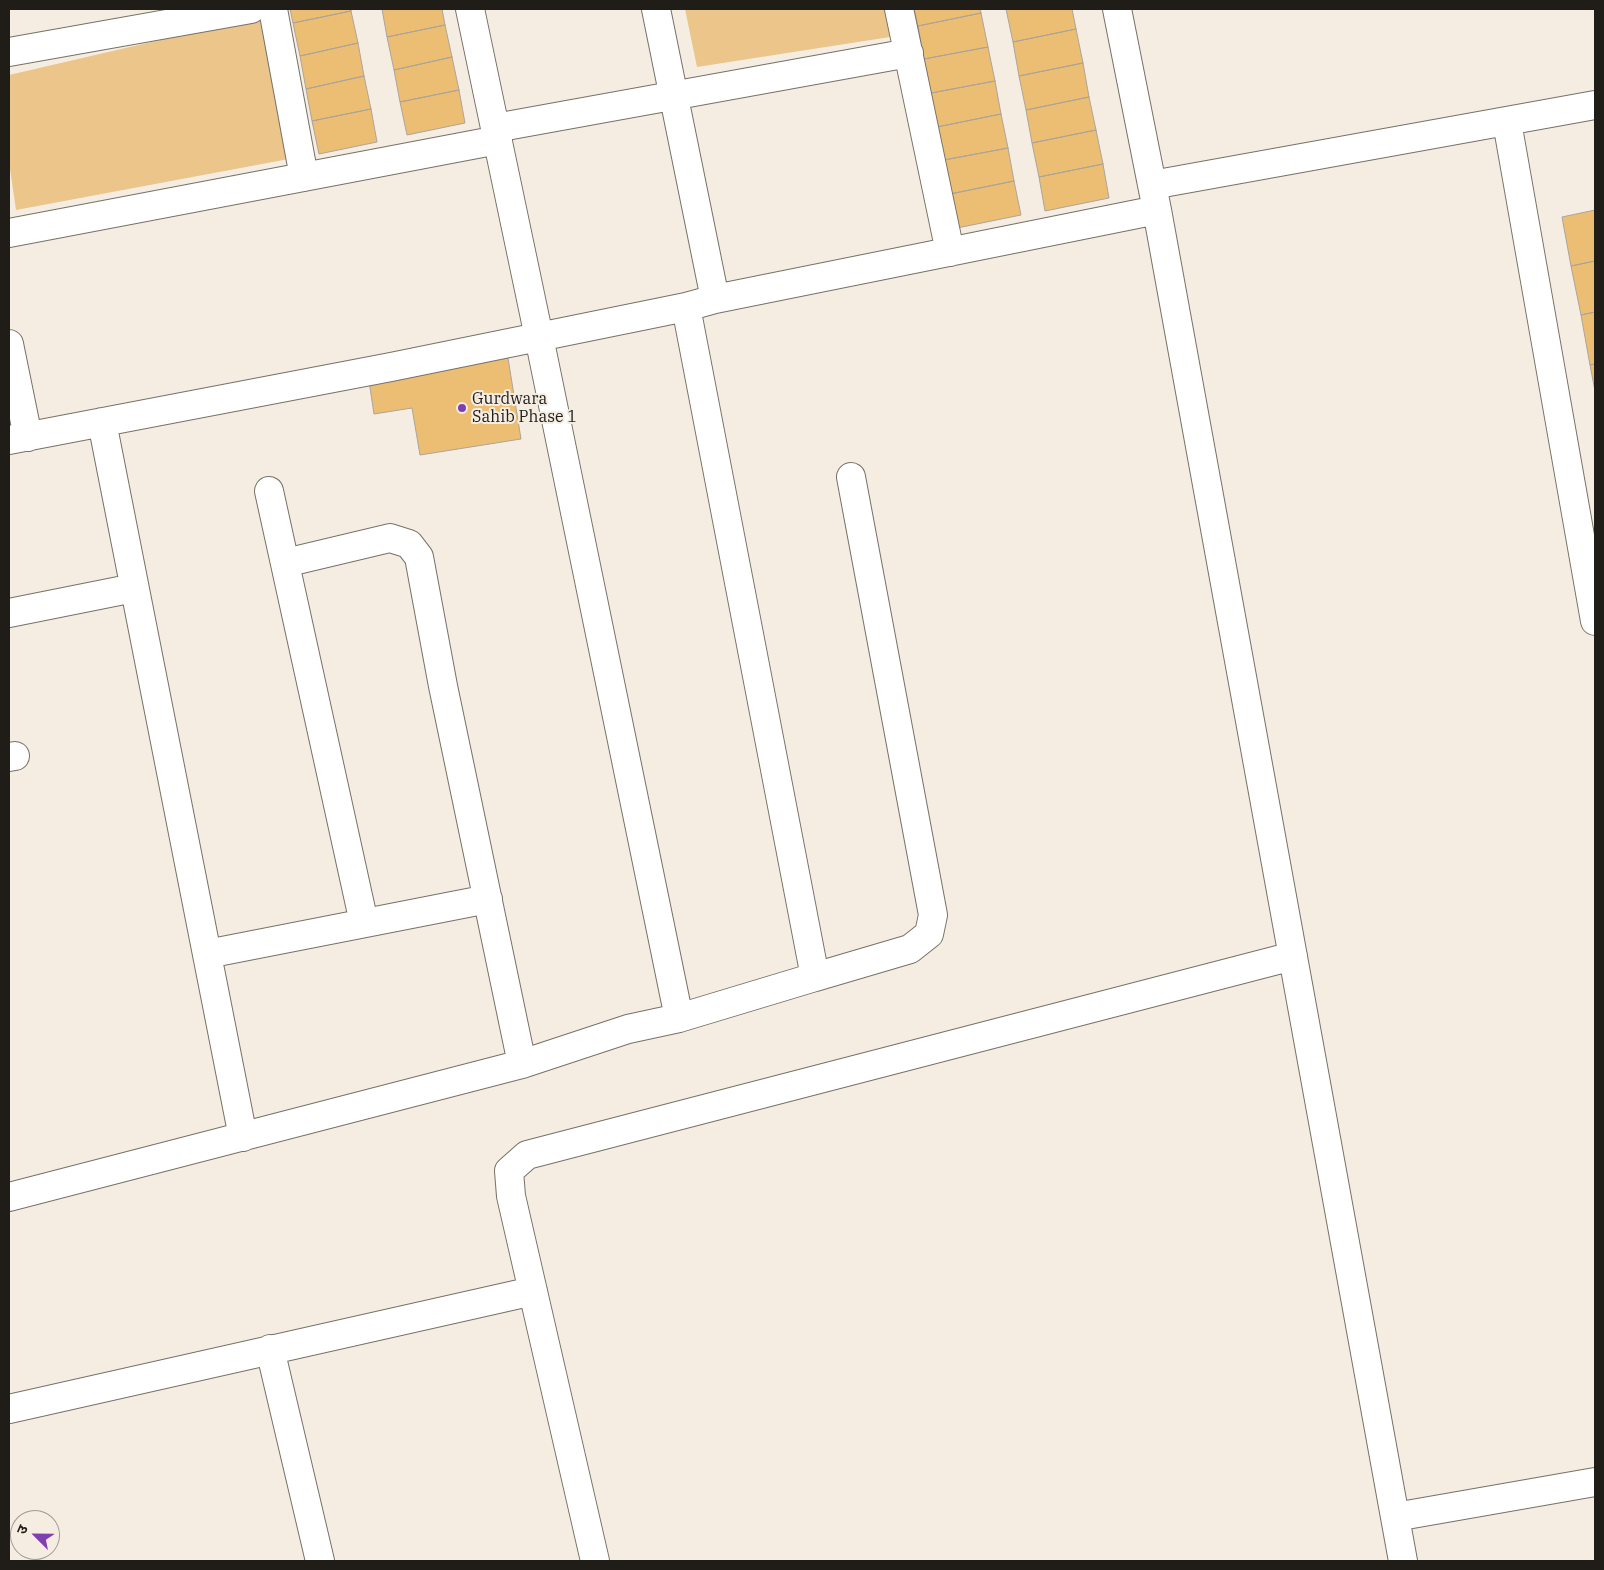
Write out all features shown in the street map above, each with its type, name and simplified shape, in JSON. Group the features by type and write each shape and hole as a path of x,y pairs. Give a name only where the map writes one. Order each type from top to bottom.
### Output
{"street":[{"path":"9,52 251,9"},
{"path":"273,9 304,177"},
{"path":"470,9 679,1018"},
{"path":"656,9 715,299"},
{"path":"900,9 950,252"},
{"path":"1117,9 1155,197 1403,1561"},
{"path":"9,233 304,177 673,96 908,53"},
{"path":"9,344 18,438 391,368 686,307 715,299 950,252 1155,197 1506,122 1595,106"},
{"path":"1506,122 1595,621"},
{"path":"686,307 815,977"},
{"path":"102,422 243,1137"},
{"path":"9,1197 522,1064 628,1029 679,1018 910,949 929,934 934,915 851,477"},
{"path":"269,491 364,923"},
{"path":"285,563 390,538 409,544 419,557 522,1064"},
{"path":"9,613 134,588"},
{"path":"207,954 488,899"},
{"path":"595,1561 511,1196 509,1171 527,1155 1292,956"},
{"path":"9,1409 533,1291"},
{"path":"270,1350 320,1561"},
{"path":"1395,1517 1595,1482"}],"shaded area":[{"path":"685,9 885,9 890,37 697,67"},
{"path":"268,15 294,158 16,210 9,162 9,75"}],"building":[{"path":"290,9 351,9 351,11 293,23"},
{"path":"382,9 442,9 445,25 387,37"},
{"path":"914,9 980,9 981,13 918,26"},
{"path":"1006,9 1072,9 1076,29 1013,42"},
{"path":"351,11 358,43 300,56 293,23"},
{"path":"981,13 988,47 924,59 918,26"},
{"path":"445,25 452,57 394,70 387,37"},
{"path":"1076,29 1083,63 1019,76 1013,42"},
{"path":"358,43 364,76 306,89 300,56"},
{"path":"988,47 995,81 931,93 924,59"},
{"path":"452,57 459,90 400,102 394,70"},
{"path":"1083,63 1089,97 1026,110 1019,76"},
{"path":"364,76 371,109 312,121 306,89"},
{"path":"995,81 1001,114 937,127 931,93"},
{"path":"459,90 465,123 407,135 400,102"},
{"path":"1089,97 1096,130 1032,143 1026,110"},
{"path":"371,109 377,142 319,154 312,121"},
{"path":"1001,114 1008,148 944,160 937,127"},
{"path":"1096,130 1103,164 1039,177 1032,143"},
{"path":"1008,148 1014,181 950,194 944,160"},
{"path":"1103,164 1109,198 1045,211 1039,177"},
{"path":"1014,181 1021,215 957,228 950,194"},
{"path":"1595,210 1595,261 1571,266 1562,217"},
{"path":"1595,261 1595,312 1581,315 1571,266"},
{"path":"1595,312 1595,364 1590,365 1581,315"},
{"path":"508,358 521,439 420,455 412,408 374,414 369,381"},
{"path":"1595,364 1595,391 1590,365"}],"place":[{"name":"Gurdwara Sahib Phase 1","path":"462,408"}]}
